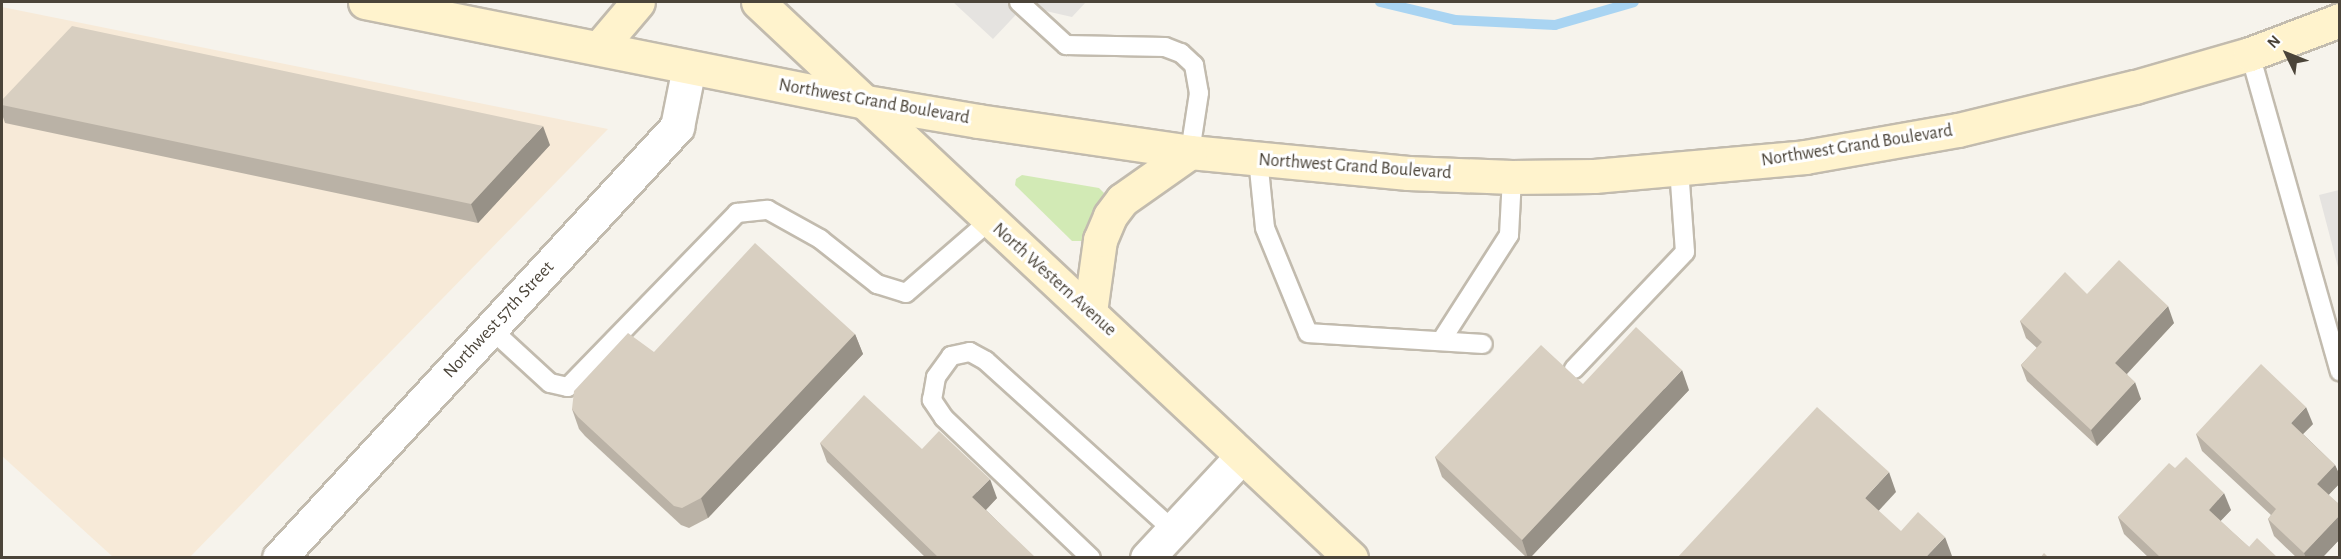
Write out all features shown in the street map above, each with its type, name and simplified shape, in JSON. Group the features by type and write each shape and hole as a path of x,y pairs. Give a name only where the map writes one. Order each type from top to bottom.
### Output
{"main road":[{"name":"Northwest Grand Boulevard","path":"365,2 866,102 1190,152 1408,173 1512,177 1679,169 1805,158 1969,128 2035,115 2250,54 2340,20"},
{"path":"599,48 638,2"},
{"name":"North Western Avenue","path":"759,2 989,221 1090,312 1351,558"},
{"path":"1090,312 1100,240 1110,216 1122,200 1190,152"}],"street":[{"name":"Northwest 57th Street","path":"279,558 677,127 689,67"},
{"path":"1148,557 1242,456"}],"lane":[{"path":"1020,2 1066,45 1165,47 1181,53 1194,65 1199,93 1190,152"},
{"path":"2250,54 2340,372"},
{"path":"1258,159 1265,228 1308,333 1484,344"},
{"path":"1574,369 1685,252 1679,169"},
{"path":"1441,341 1509,235 1512,177"},
{"path":"491,329 550,382 568,387 737,213 768,210 820,240 877,284 906,293 989,221"},
{"path":"1092,558 945,418 932,400 936,377 951,356 970,352 986,361 1173,530"}],"shaded area":[{"path":"953,2 1086,2 1072,17 1024,6 993,39"},
{"path":"2,7 608,129 190,557 113,557 2,456"},
{"path":"2340,190 2339,271 2319,195"}],"green space":[{"path":"1022,175 1099,188 1104,193 1084,241 1072,241 1015,185 1016,179"}],"building":[{"path":"72,26 543,126 471,204 2,105 2,100"},
{"path":"755,243 855,334 701,498 682,508 674,506 578,417 572,409 574,391 628,333 654,352"},
{"path":"2119,260 2168,306 2115,363 2135,382 2091,430 2021,365 2042,342 2020,321 2065,272 2087,294"},
{"path":"1636,327 1682,370 1522,540 1435,457 1541,345 1583,384"},
{"path":"2261,364 2306,407 2291,423 2335,465 2317,484 2340,505 2340,515 2304,553 2268,519 2276,509 2196,434"},
{"path":"864,395 922,449 939,431 990,479 972,497 1034,556 1033,558 939,558 820,443"},
{"path":"1817,407 1889,472 1865,498 1901,531 1918,512 1945,537 1925,558 1677,558"},
{"path":"2186,457 2224,493 2209,510 2249,547 2257,538 2278,558 2161,558 2118,517 2169,463 2175,468"}],"waterway":[{"path":"1380,2 1455,20 1555,25 1634,2"}]}
